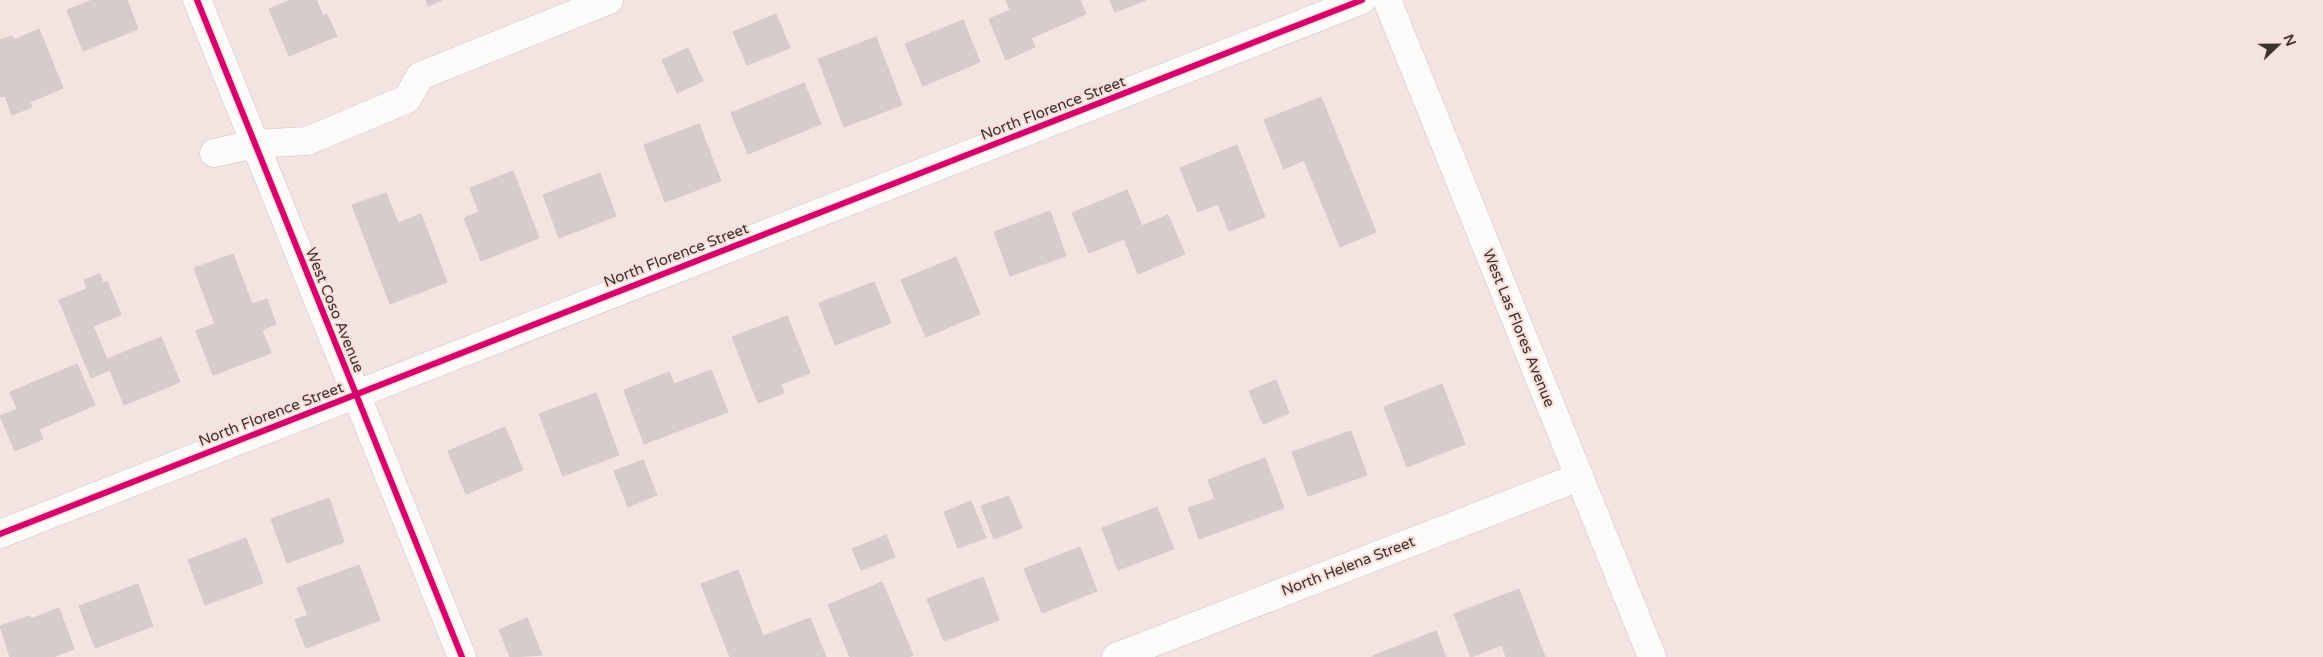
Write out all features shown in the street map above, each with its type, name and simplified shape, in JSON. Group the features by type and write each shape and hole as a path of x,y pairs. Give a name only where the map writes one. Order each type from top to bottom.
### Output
{"street":[{"name":"West Coso Avenue","path":"197,0 462,657"},
{"path":"214,153 255,144 307,141 407,99 420,76 609,0"},
{"name":"North Florence Street","path":"0,534 1362,0"},
{"name":"West Las Flores Avenue","path":"1387,0 1652,657"},
{"name":"North Helena Street","path":"1116,657 1579,477"}],"building":[{"path":"92,0 127,0 138,29 83,51 67,10"},
{"path":"291,0 316,0 323,16 327,14 337,36 289,56 269,9"},
{"path":"426,0 442,0 428,6"},
{"path":"1006,0 1080,0 1086,14 1031,38 1035,47 1006,60 989,19 1010,10"},
{"path":"1110,0 1146,0 1115,12"},
{"path":"776,14 790,48 747,65 733,32"},
{"path":"963,20 980,62 923,86 905,44"},
{"path":"39,29 63,88 30,102 32,107 12,115 5,96 1,97 0,94 0,40 12,36 14,40"},
{"path":"876,37 902,105 844,127 818,59"},
{"path":"688,48 703,81 677,93 662,60"},
{"path":"804,83 821,124 748,154 731,113"},
{"path":"1321,97 1376,232 1340,247 1304,160 1284,169 1264,120"},
{"path":"699,124 721,181 665,202 644,145"},
{"path":"1237,145 1265,217 1229,231 1218,204 1198,212 1180,168"},
{"path":"513,171 539,238 481,261 464,218 479,212 470,188"},
{"path":"600,173 616,216 559,238 543,195"},
{"path":"1127,190 1142,226 1168,215 1185,254 1138,274 1124,239 1089,253 1072,213"},
{"path":"386,193 398,223 421,214 447,282 390,304 352,205"},
{"path":"1050,211 1066,256 1010,276 994,232"},
{"path":"233,254 252,304 267,299 276,324 262,330 271,353 213,375 196,331 215,324 194,268"},
{"path":"956,257 980,314 926,337 901,280"},
{"path":"100,274 103,283 107,281 121,315 93,326 107,359 161,337 180,382 124,405 110,370 91,378 59,300 87,289 84,280"},
{"path":"874,282 891,323 835,345 819,303"},
{"path":"787,316 810,373 781,384 784,393 758,403 732,337"},
{"path":"77,364 95,405 39,429 43,439 15,451 0,416 17,409 10,392"},
{"path":"711,370 728,412 644,444 624,390 669,372 674,384"},
{"path":"1276,380 1289,413 1263,424 1249,391"},
{"path":"1442,384 1465,444 1407,467 1384,407"},
{"path":"596,393 619,455 563,476 539,414"},
{"path":"505,427 523,470 466,494 448,451"},
{"path":"1351,431 1367,475 1308,496 1292,452"},
{"path":"1265,458 1284,508 1199,539 1188,508 1215,499 1208,480"},
{"path":"643,460 657,495 628,507 614,471"},
{"path":"1009,496 1022,528 994,539 981,506"},
{"path":"329,498 344,542 287,563 271,519"},
{"path":"971,501 986,538 958,548 944,512"},
{"path":"1157,507 1174,549 1118,570 1102,528"},
{"path":"886,535 895,557 861,570 852,549"},
{"path":"246,538 263,583 205,605 188,560"},
{"path":"1080,547 1097,591 1042,613 1024,569"},
{"path":"359,565 380,620 306,648 295,620 308,615 297,588"},
{"path":"738,570 763,636 810,618 826,657 730,657 701,584"},
{"path":"983,577 999,620 944,641 927,599"},
{"path":"882,582 913,655 909,657 850,657 828,605"},
{"path":"138,584 153,626 95,648 79,606"},
{"path":"1519,589 1545,657 1506,657 1502,645 1471,657 1454,614"},
{"path":"59,608 74,649 53,657 10,657 0,626 30,616 31,619"},
{"path":"527,618 542,655 510,657 499,630"},
{"path":"1436,631 1446,657 1373,657 1373,656"}],"cycle path":[{"path":"197,0 462,657"},
{"path":"0,534 1362,0"}]}
